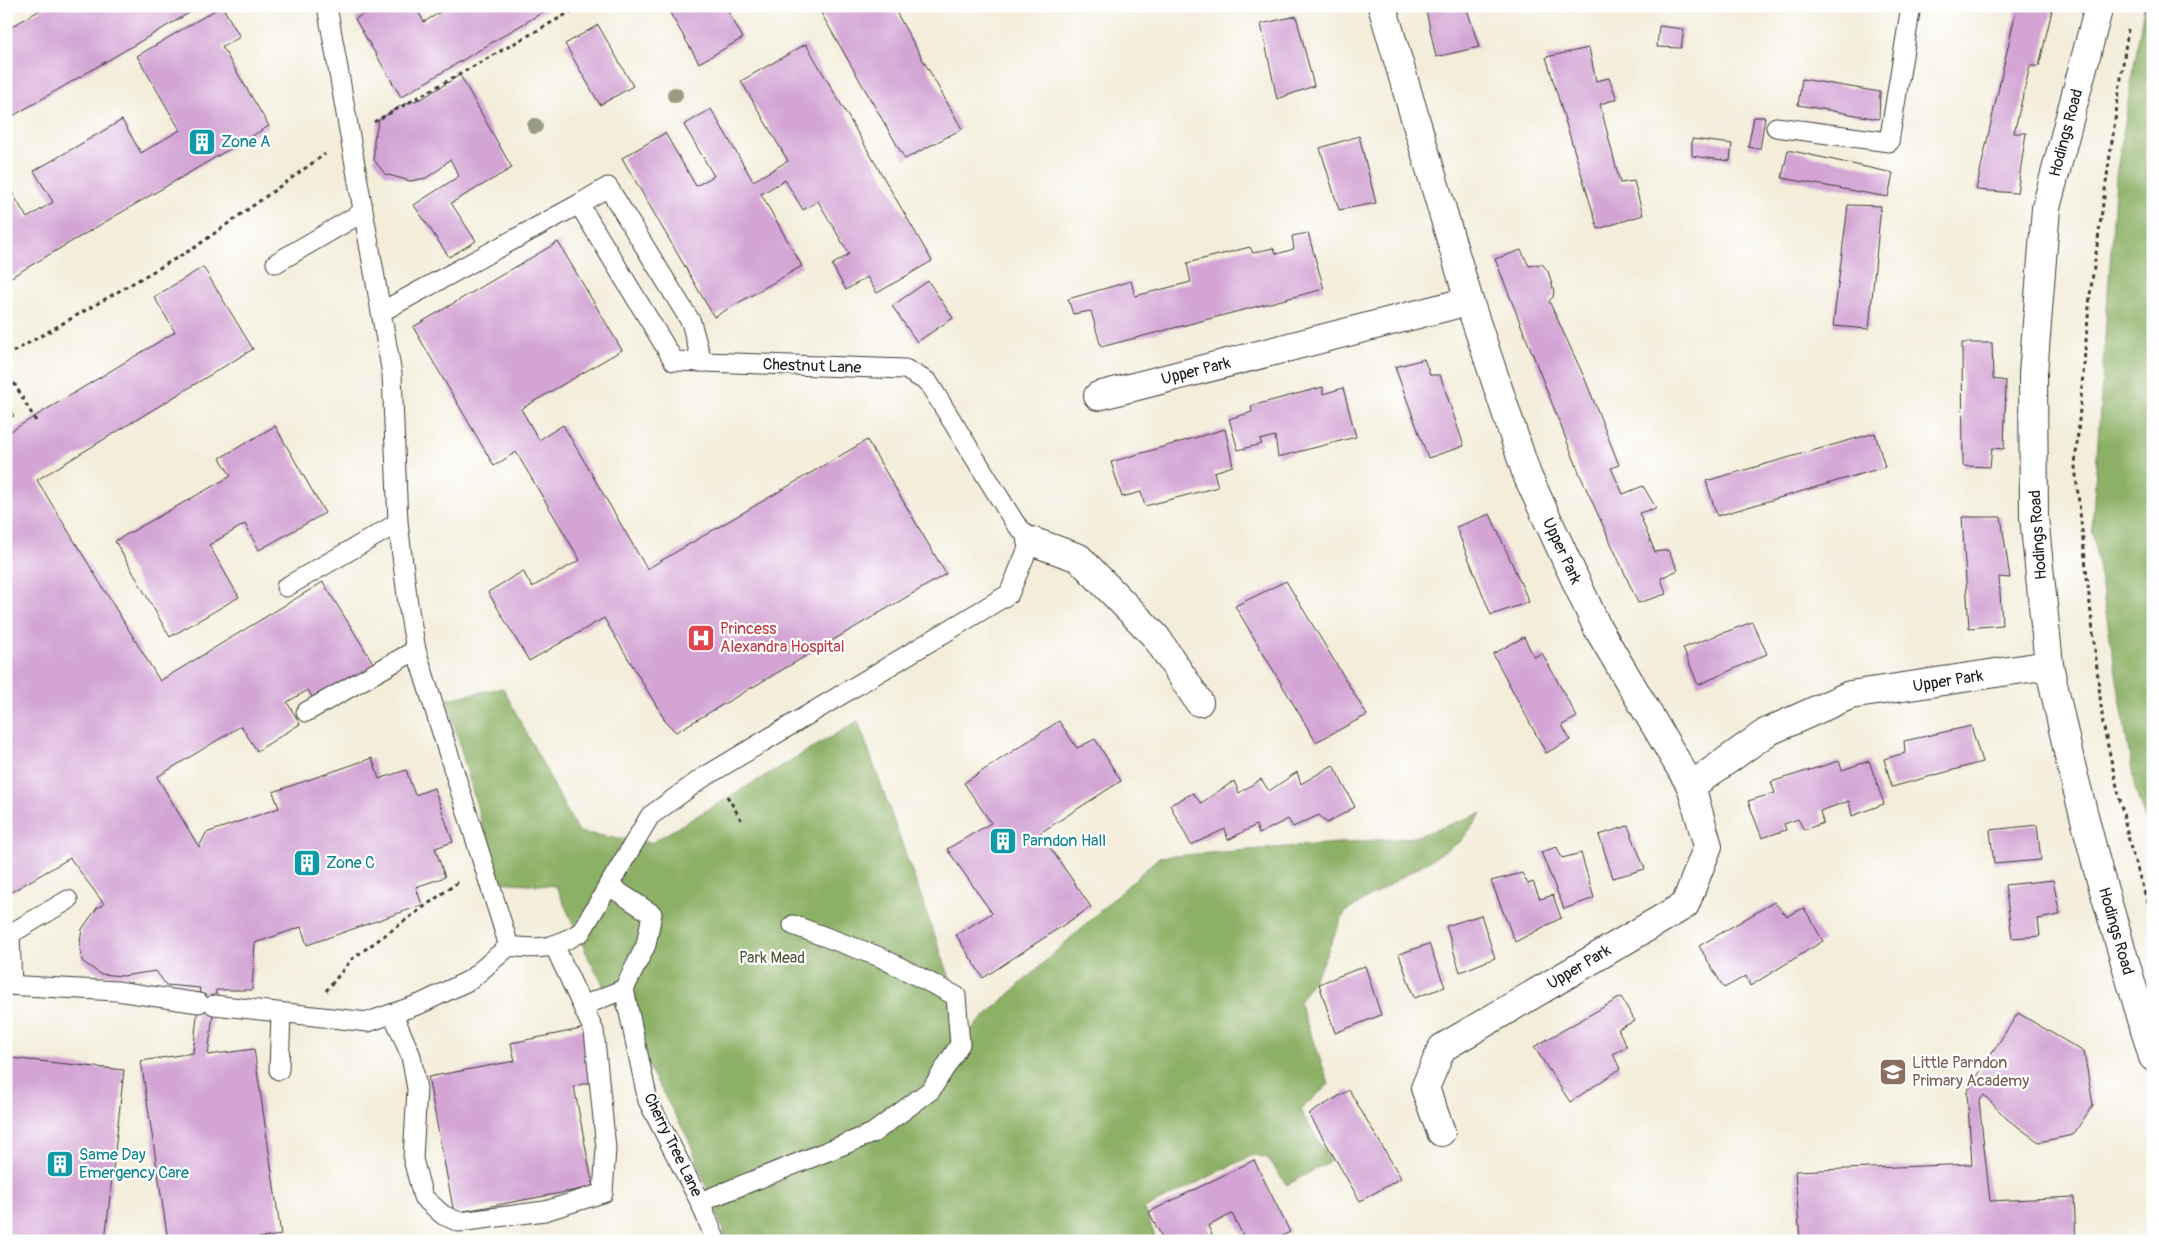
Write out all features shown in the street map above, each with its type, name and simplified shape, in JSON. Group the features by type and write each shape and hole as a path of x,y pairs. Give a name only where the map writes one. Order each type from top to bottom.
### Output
{"street":[{"name":"Upper Park","path":"1382,6 1469,300 1531,484 1597,627 1691,786 1708,846 1685,905 1442,1048 1425,1088 1440,1132"},
{"name":"Hodings Road","path":"2099,6 2046,208 2033,374 2034,517 2049,665 2070,761 2098,870 2153,1056"},
{"name":"Upper Park","path":"1098,396 1469,300"},
{"path":"1031,542 1079,558 1156,637 1199,702"},
{"name":"Upper Park","path":"1691,786 1767,732 1850,695 2049,665"}],"lane":[{"path":"327,6 392,374 398,523 416,650 508,946"},
{"path":"1776,127 1889,142 1911,6"},
{"path":"381,312 608,187 691,322 702,362"},
{"name":"Chestnut Lane","path":"579,204 674,361 905,369 928,382 1015,523 1031,542"},
{"path":"276,263 363,212"},
{"path":"286,587 398,523"},
{"path":"68,900 10,934 9,984 117,991 206,1004 368,1022 393,1014 470,980 508,946 539,950 562,943 581,932 650,816 701,779 1008,594 1031,542"},
{"path":"306,712 416,650"},
{"path":"583,1006 624,989 646,945 652,914 608,885"},
{"path":"700,1202 873,1133 931,1090 960,1044 956,996 880,957 793,925"},
{"path":"393,1014 411,1056 417,1089 413,1159 423,1196 443,1215 459,1222 545,1212 603,1193 606,1148 594,1031 554,945"},
{"name":"Cherry Tree Lane","path":"624,989 648,1101 700,1202 716,1241"},
{"path":"279,1070 281,1013"}],"path":[{"path":"6,356 194,248 350,136 581,6"},
{"path":"2136,6 2153,16"},
{"path":"2128,26 2090,296 2075,466 2103,724 2131,848 2153,920"},
{"path":"6,369 37,423"},
{"path":"316,1017 319,1002 330,984 352,959 457,881 485,872"}],"green space":[{"path":"2144,6 2153,6 2153,843 2135,789 2092,528 2116,176"},
{"name":"Park Mead","path":"503,688 578,832 651,843 858,721 969,1031 1159,857 1415,837 1482,813 1461,841 1345,912 1319,970 1299,1002 1329,1084 1300,1110 1330,1161 1287,1185 1267,1158 1253,1155 1144,1209 1157,1241 727,1241 689,1140 590,961 556,886 498,882 447,699"}],"building":[{"path":"47,6 201,6 6,120 6,30"},
{"name":"Zone A","path":"222,6 240,37 222,47 269,126 6,280 6,182 27,218 53,202 34,171 122,120 141,153 180,130 137,56"},
{"path":"377,6 415,6 424,22 450,6 553,6 401,97 355,19"},
{"path":"666,6 725,6 743,38 699,63"},
{"path":"817,6 907,6 896,12 962,129 905,159"},
{"path":"1425,6 1466,6 1479,47 1436,57"},
{"path":"2017,6 2053,6 2039,66 2030,66 2014,133 2026,133 2017,193 1976,190"},
{"path":"1296,16 1314,86 1277,99 1261,24"},
{"path":"598,25 633,86 600,105 565,44"},
{"path":"1659,26 1684,29 1681,48 1657,47"},
{"path":"806,44 932,261 877,293 867,277 846,290 832,265 849,254 818,201 803,210 785,180 761,194 802,266 714,317 622,158 665,133 696,186 714,176 684,125 711,109 753,181 788,161 741,81"},
{"path":"1589,48 1596,81 1609,78 1617,99 1600,104 1620,183 1634,181 1643,215 1598,229 1546,57"},
{"path":"460,75 512,168 451,203 476,241 449,257 414,205 459,176 450,159 426,178 410,181 385,174 374,160 374,139 379,120 400,106 423,98"},
{"path":"1802,79 1880,92 1879,119 1798,105"},
{"path":"1754,117 1765,117 1760,149 1748,147"},
{"path":"1359,136 1376,203 1339,210 1320,148"},
{"path":"1692,139 1732,144 1730,161 1692,156"},
{"path":"1788,150 1893,173 1888,197 1782,178"},
{"path":"1848,205 1881,206 1869,329 1833,326"},
{"path":"1308,233 1324,289 1101,347 1091,311 1073,314 1068,299 1131,281 1135,296 1191,282 1187,263 1250,247 1253,253 1273,248 1277,254 1294,249 1292,236"},
{"path":"558,242 622,350 521,409 539,440 563,425 647,569 867,440 946,574 676,732 666,722 604,618 529,661 488,592 523,571 532,587 580,560 516,452 494,466 413,327"},
{"path":"1521,250 1529,266 1542,264 1548,271 1554,291 1553,297 1549,301 1585,379 1619,465 1611,468 1623,494 1643,486 1656,508 1639,513 1655,552 1668,550 1678,570 1661,578 1666,594 1638,603 1581,477 1495,259"},
{"path":"203,267 253,349 37,480 160,681 323,582 375,666 315,702 308,690 287,702 300,724 257,751 241,726 157,777 199,847 206,833 279,808 273,792 372,758 379,779 406,770 415,795 434,788 453,842 435,848 445,877 416,887 422,905 307,945 301,927 255,943 252,990 216,990 208,1055 254,1049 281,1235 259,1238 260,1241 168,1241 141,1061 193,1053 200,988 166,985 156,971 123,976 100,974 82,961 80,943 82,929 97,908 104,904 70,858 6,895 6,434 175,332 154,297"},
{"path":"928,281 953,318 917,342 892,306"},
{"path":"1962,343 1992,343 1993,379 2006,381 2004,449 1992,448 1990,467 1963,466"},
{"path":"1424,359 1430,375 1440,375 1464,446 1428,458 1395,367"},
{"path":"1323,387 1323,394 1343,388 1356,437 1278,457 1275,436 1260,440 1262,444 1238,450 1229,419 1252,412 1251,406"},
{"path":"6,402 14,416 6,420"},
{"path":"275,426 325,513 259,550 245,524 209,545 239,597 170,637 115,541 231,476 220,458"},
{"path":"1225,429 1233,466 1214,472 1218,487 1145,506 1141,492 1122,497 1111,462"},
{"path":"1875,433 1885,467 1717,516 1706,481"},
{"path":"1490,514 1529,602 1491,615 1456,527"},
{"path":"1962,517 2001,517 2010,578 1999,577 2002,625 1969,628"},
{"path":"1286,581 1367,715 1316,742 1235,606"},
{"path":"1752,622 1767,654 1698,685 1683,648"},
{"path":"1524,637 1534,657 1542,653 1577,717 1562,725 1570,740 1546,753 1493,654"},
{"name":"Parndon Hall","path":"1059,721 1077,748 1095,739 1121,781 1040,833 1091,907 983,978 956,935 992,913 947,849 991,823 964,783"},
{"path":"1971,726 1982,762 1892,787 1884,759 1905,753 1904,741"},
{"path":"1839,761 1842,770 1869,761 1884,804 1852,816 1849,801 1820,811 1823,823 1804,830 1798,819 1784,824 1786,830 1762,838 1748,801 1775,793 1771,782"},
{"path":"1333,765 1355,807 1327,823 1319,815 1293,827 1288,819 1259,834 1256,825 1228,840 1225,829 1191,845 1170,805 1193,793 1201,803 1234,781 1239,793 1261,779 1269,791 1297,772 1301,784"},
{"path":"2037,825 2041,860 1994,864 1990,830"},
{"path":"1628,826 1645,869 1613,878 1599,835"},
{"path":"1557,847 1562,858 1581,853 1594,898 1564,909 1541,852"},
{"path":"1522,873 1528,884 1533,882 1540,899 1553,895 1561,918 1515,942 1491,881"},
{"path":"2053,880 2060,915 2038,919 2040,936 2012,938 2005,885"},
{"path":"1774,902 1787,916 1804,908 1823,941 1750,986 1746,976 1724,988 1699,946"},
{"path":"1481,915 1495,958 1460,972 1446,926"},
{"path":"1429,944 1445,987 1414,998 1399,954"},
{"path":"1365,966 1381,1015 1335,1033 1319,984"},
{"path":"1621,997 1635,1021 1618,1029 1627,1047 1613,1054 1620,1069 1570,1102 1534,1047"},
{"path":"2018,1013 2084,1052 2093,1105 2073,1135 2039,1142 2007,1119 1984,1095 1979,1101 1990,1201 2074,1197 2076,1241 1800,1241 1795,1171 1972,1164 1967,1092"},
{"path":"586,1028 597,1081 574,1086 593,1187 454,1213 428,1077 515,1061 511,1043"},
{"name":"Same Day Emergency Care","path":"10,1058 124,1070 105,1241 6,1241 6,1087"},
{"path":"1349,1090 1401,1178 1360,1201 1309,1114"},
{"path":"1254,1160 1290,1232 1272,1241 1246,1241 1232,1214 1208,1226 1215,1241 1164,1241 1149,1212"}],"place":[{"name":"Zone A","path":"202,142"},
{"name":"Princess Alexandra Hospital","path":"701,638"},
{"name":"Parndon Hall","path":"1003,841"},
{"name":"Zone C","path":"307,863"},
{"name":"Little Parndon Primary Academy","path":"1893,1072"},
{"name":"Same Day Emergency Care","path":"60,1164"}]}
